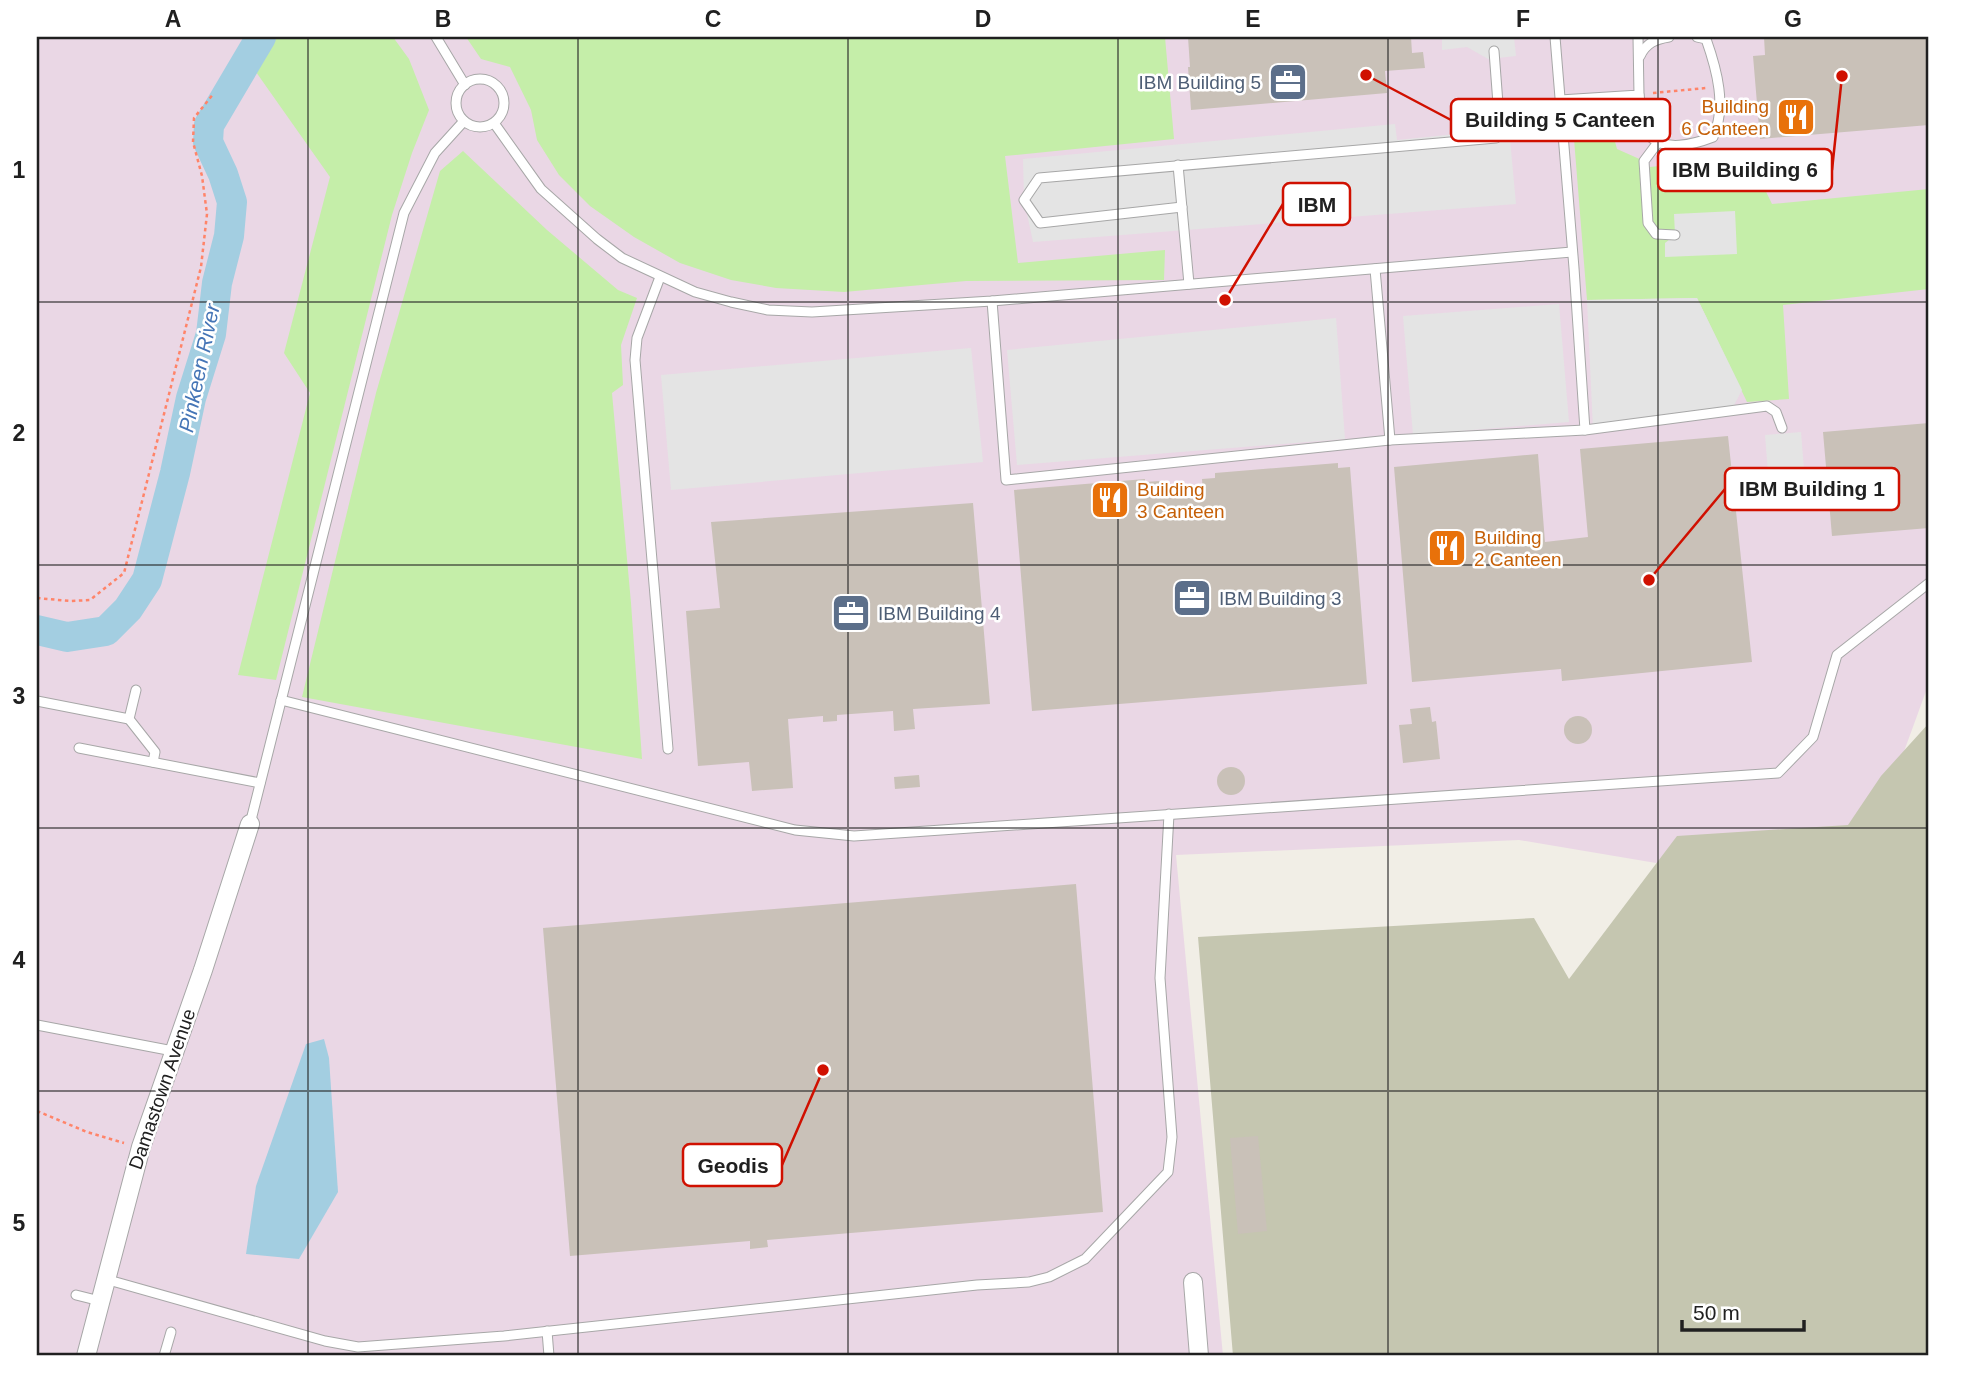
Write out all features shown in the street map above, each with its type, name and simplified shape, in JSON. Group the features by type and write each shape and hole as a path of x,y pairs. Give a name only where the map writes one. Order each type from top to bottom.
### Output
{"street":[{"name":"Damastown Avenue","path":"86,1356 141,1147 221,918 250,824"},
{"path":"1193,1282 1199,1356"}],"lane":[{"path":"436,37 465,85"},
{"path":"1555,37 1585,430"},
{"path":"1638,37 1639,94 1648,133 1666,144 1683,145 1713,137 1719,124 1719,87 1706,39 1697,37"},
{"path":"1639,58 1647,45 1657,39 1669,37"},
{"path":"1182,207 1040,223 1024,200 1039,178 1496,138 1499,117 1494,51"},
{"path":"479,79 486,80 499,89 503,96 503,111 494,123 479,127 464,121 456,107 457,99 465,85 479,79"},
{"path":"1560,100 1639,94"},
{"path":"250,824 404,213 435,153 464,121"},
{"path":"494,123 541,189 622,258 695,292 768,310 812,312 992,301 1572,252"},
{"path":"1659,141 1644,161 1648,223 1656,234 1675,236"},
{"path":"1178,165 1189,284"},
{"path":"1375,269 1390,440"},
{"path":"660,277 637,338 635,360 668,749"},
{"path":"992,301 1006,480 1390,440 1585,430 1768,406 1776,412 1782,428"},
{"path":"281,700 795,830 854,836 1778,773 1813,737 1837,655 1929,583"},
{"path":"129,719 136,690"},
{"path":"37,701 129,719 155,752 153,762"},
{"path":"79,748 260,783"},
{"path":"105,1279 358,1348 1029,1282 1049,1277 1085,1259 1168,1172 1172,1138 1160,978 1170,814"},
{"path":"37,1025 173,1051"},
{"path":"76,1295 100,1301"},
{"path":"547,1331 549,1356"},
{"path":"164,1356 171,1332"}],"path":[{"path":"1639,94 1719,87"},
{"path":"37,598 90,600 124,573 201,267 207,214 202,176 193,142 194,118 214,93"},
{"path":"37,1111 114,1141"}],"shaded area":[{"path":"37,37 1929,37 1929,683 1891,787 1853,832 1662,864 1519,840 1176,855 1223,1356 37,1356"},
{"path":"1442,37 1514,37 1516,56 1488,59 1467,47 1442,50"},
{"path":"1499,117 1508,118 1516,204 1033,242 1024,200 1023,159 1395,124 1397,140 1486,131"},
{"path":"1735,211 1737,254 1665,257 1665,243 1675,235 1674,214"},
{"path":"1697,298 1742,390 1731,411 1593,429 1587,300"},
{"path":"1559,304 1569,422 1413,435 1403,316"},
{"path":"1336,318 1345,439 1017,465 1007,350"},
{"path":"971,348 983,462 671,490 661,375"},
{"path":"1801,432 1807,507 1771,510 1765,435"},
{"path":"1929,723 1929,1356 1233,1356 1198,937 1534,918 1569,979 1677,836 1848,825 1881,776"}],"green space":[{"path":"277,37 393,37 409,59 429,110 392,215 276,680 238,675 310,393 284,353 330,177 256,72"},
{"path":"466,37 1165,37 1174,139 1005,156 1018,263 1165,250 1164,280 966,281 844,292 776,288 731,280 680,263 634,237 590,206 559,175 537,140 531,110 510,67 481,59"},
{"path":"1579,125 1611,127 1617,149 1644,161 1650,167 1713,160 1729,175 1758,175 1772,204 1929,189 1929,289 1783,305 1789,399 1747,402 1697,298 1587,300 1574,139"},
{"path":"463,151 547,230 618,290 637,298 621,345 623,385 612,393 642,759 302,697 376,393 440,171"}],"water":[{"path":"324,1039 329,1058 338,1192 299,1259 246,1254 256,1186 306,1044"}],"building":[{"name":"IBM Building 5","path":"1188,37 1411,37 1412,53 1423,52 1425,68 1385,71 1387,93 1191,110"},
{"path":"1764,37 1929,37 1929,125 1760,139 1753,56 1765,55"},
{"path":"1929,423 1929,528 1832,536 1823,432"},
{"path":"1728,436 1752,662 1562,681 1561,669 1412,682 1394,467 1538,454 1545,542 1588,537 1580,449"},
{"name":"IBM Building 3","path":"1338,463 1338,468 1350,467 1367,684 1032,711 1014,490 1145,479 1145,482 1160,481 1161,496 1203,493 1202,479 1215,478 1215,473"},
{"name":"IBM Building 4","path":"973,503 990,704 913,709 915,729 894,731 893,711 837,715 837,721 823,722 823,716 788,719 793,788 752,791 749,762 698,766 686,611 720,608 711,522"},
{"path":"1430,707 1432,722 1436,721 1440,759 1403,763 1399,725 1412,724 1410,709"},
{"path":"1578,716 1588,720 1592,730 1588,740 1578,744 1568,740 1564,730 1568,720"},
{"path":"1231,767 1241,771 1245,781 1241,791 1231,795 1221,791 1217,781 1221,771"},
{"path":"919,775 920,787 895,789 894,777"},
{"path":"1076,884 1103,1212 767,1240 768,1247 750,1249 750,1241 570,1256 543,928"},
{"path":"1258,1136 1267,1231 1238,1234 1230,1138"}],"waterway":[{"name":"Pinkeen River","path":"37,630 67,637 106,631 128,609 147,580 191,398 211,334 217,283 229,236 232,202 208,142 209,125 261,37"}],"place":[{"name":"Building 5 Canteen","path":"1366,75"},
{"name":"IBM Building 6","path":"1842,76"},
{"name":"IBM Building 5","path":"1288,82"},
{"name":"Building 6 Canteen","path":"1796,117"},
{"name":"IBM","path":"1225,300"},
{"name":"Building 3 Canteen","path":"1110,500"},
{"name":"Building 2 Canteen","path":"1447,548"},
{"name":"IBM Building 1","path":"1649,580"},
{"name":"IBM Building 3","path":"1192,598"},
{"name":"IBM Building 4","path":"851,613"},
{"name":"Geodis","path":"823,1070"}]}
